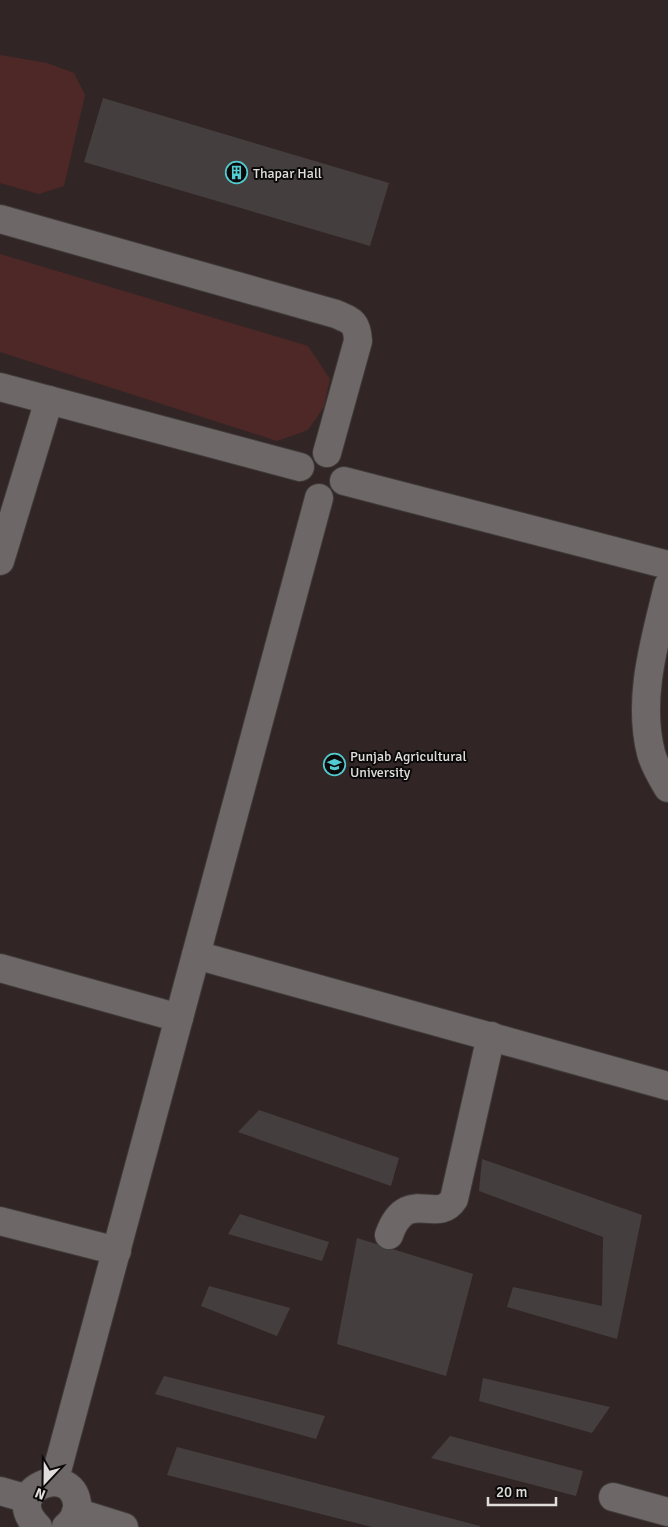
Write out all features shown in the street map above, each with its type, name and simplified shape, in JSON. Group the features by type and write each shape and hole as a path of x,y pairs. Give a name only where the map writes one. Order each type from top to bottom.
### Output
{"street":[{"path":"0,219 336,314 350,320 356,325 358,340 327,453"},
{"path":"0,386 300,468"},
{"path":"0,561 48,400"},
{"path":"316,452 334,455 343,466 344,481 337,492 326,498 312,496 302,487 300,468 306,458 316,452"},
{"path":"344,481 668,564"},
{"path":"54,1482 319,498"},
{"path":"668,586 650,658 646,723 652,754 668,788"},
{"path":"196,955 668,1086"},
{"path":"0,968 179,1018"},
{"path":"389,1235 398,1216 406,1210 414,1208 444,1208 454,1199 491,1036"},
{"path":"0,1221 117,1250"},
{"path":"38,1527 28,1514 28,1499 32,1491 46,1482 62,1484 74,1496 77,1504 71,1520 124,1527"},
{"path":"0,1491 28,1499"},
{"path":"613,1497 668,1512"}],"shaded area":[{"name":"Punjab Agricultural University","path":"0,0 668,0 668,1527 0,1527"},
{"path":"0,55 47,63 74,73 85,95 64,186 39,194 0,183"},
{"path":"0,254 308,346 330,379 324,407 308,430 277,441 0,352"}],"building":[{"name":"Thapar Hall","path":"103,98 389,183 370,246 84,162"},
{"path":"259,1110 399,1158 391,1186 238,1132"},
{"path":"482,1159 642,1215 617,1339 507,1307 513,1287 602,1306 603,1237 479,1191"},
{"path":"240,1214 329,1242 322,1261 228,1234"},
{"path":"357,1238 473,1274 446,1376 337,1344"},
{"path":"209,1286 290,1308 277,1336 201,1306"},
{"path":"164,1376 325,1416 316,1439 155,1394"},
{"path":"483,1378 610,1407 592,1433 479,1401"},
{"path":"450,1436 583,1471 576,1496 431,1458"},
{"path":"177,1447 480,1527 372,1527 167,1475"}],"place":[{"name":"Thapar Hall","path":"237,173"},
{"name":"Punjab Agricultural University","path":"334,764"}]}
